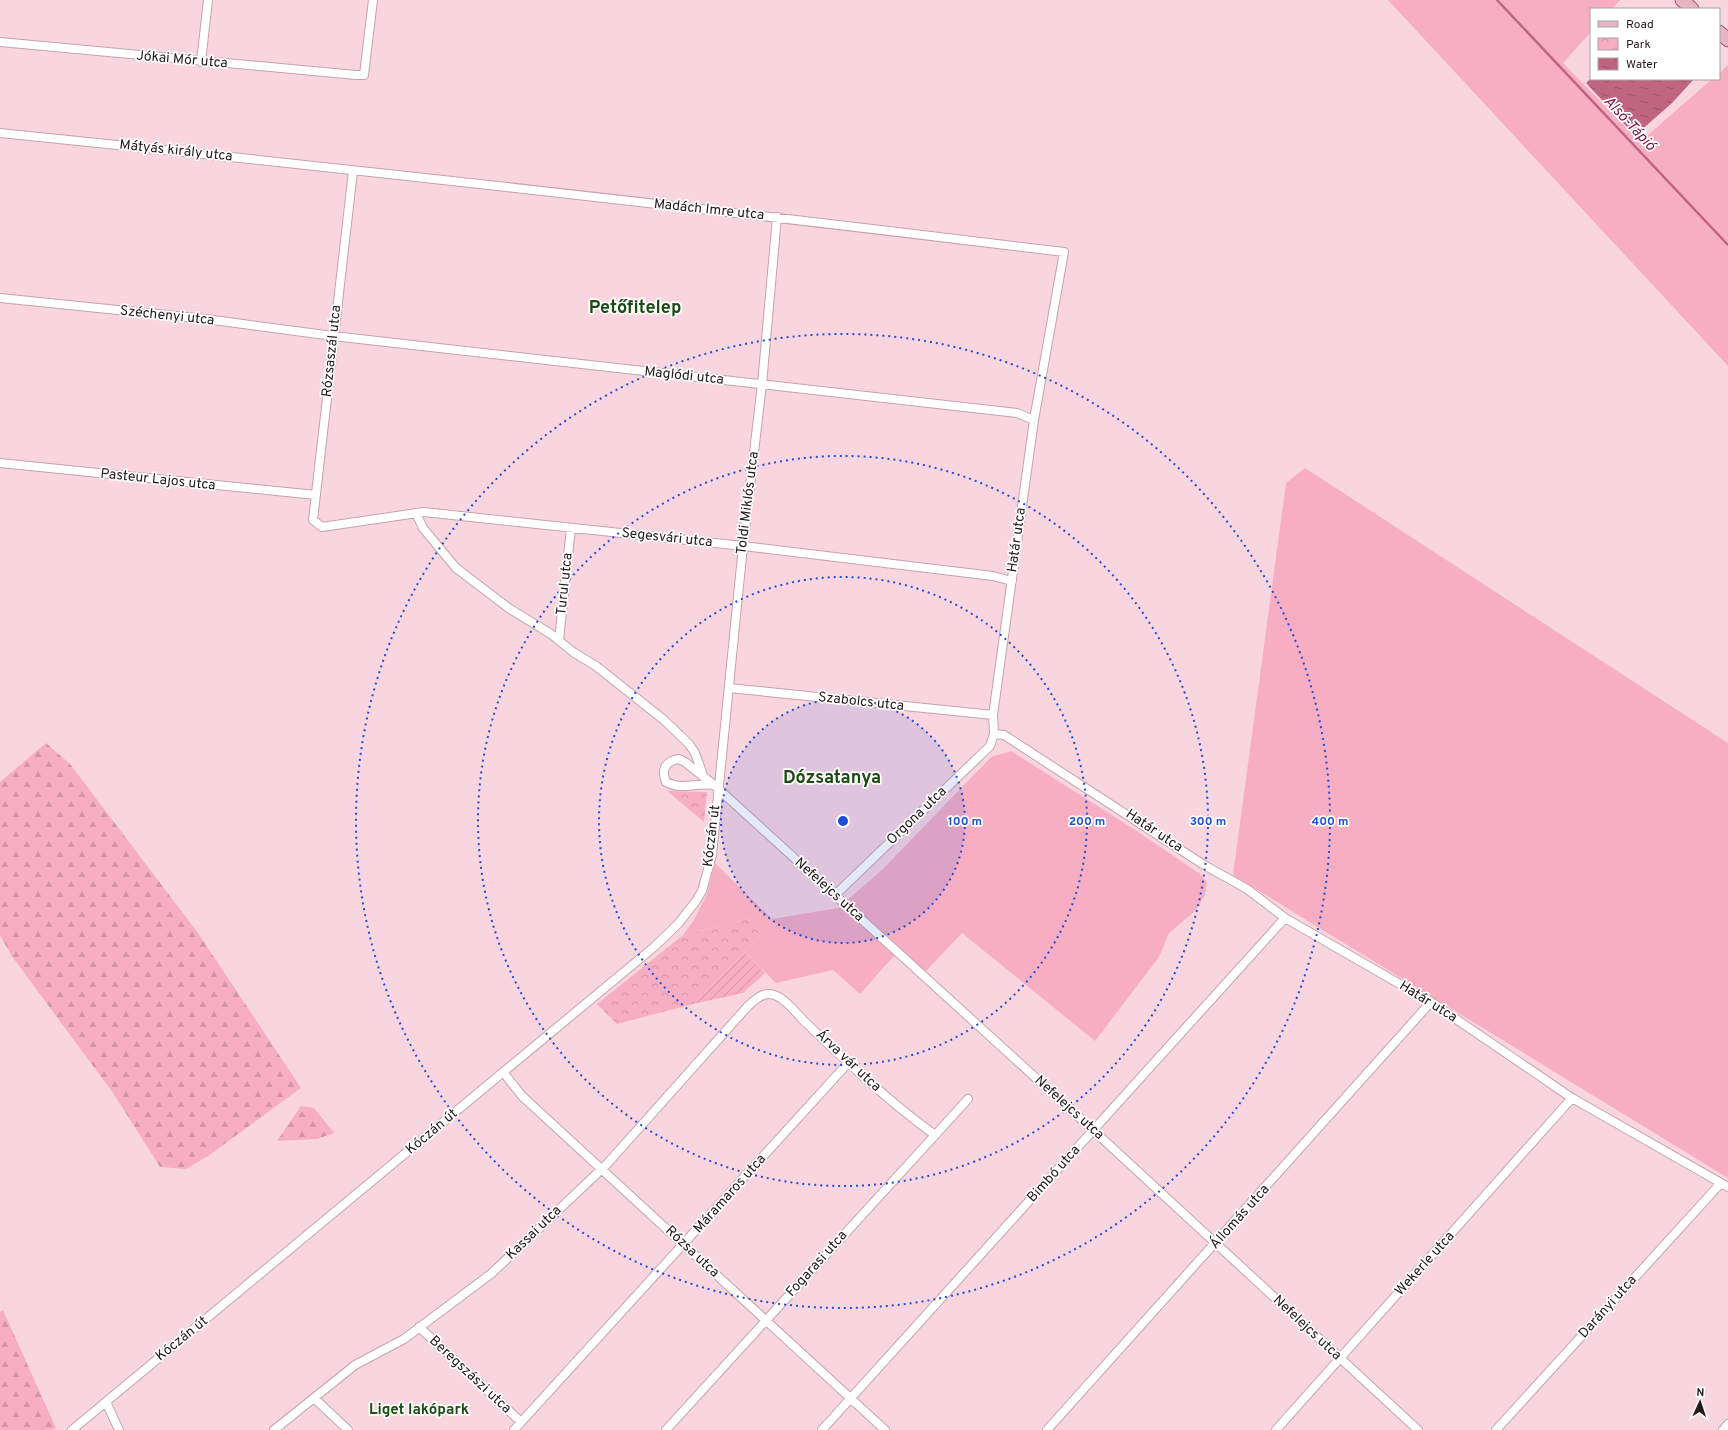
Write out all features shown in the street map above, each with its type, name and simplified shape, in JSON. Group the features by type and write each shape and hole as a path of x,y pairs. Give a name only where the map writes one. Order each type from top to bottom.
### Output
{"main road":[{"path":"1682,0 1691,8"},
{"path":"1720,33 1728,40"}],"street":[{"path":"201,62 208,0"},
{"name":"Jókai Mór utca","path":"0,42 201,62 364,75 373,0"},
{"name":"Mátyás király utca","path":"0,133 353,171"},
{"name":"Madách Imre utca","path":"353,171 777,218 1064,252"},
{"name":"Rózsaszál utca","path":"322,527 314,520 316,496 333,336 353,171"},
{"name":"Toldi Miklós utca","path":"716,787 729,688 743,546 762,384 777,218"},
{"name":"Határ utca","path":"1064,252 1034,420 993,715 994,734 1004,734 1077,780 1204,865 1247,889 1285,918 1431,1002 1572,1098 1724,1186"},
{"name":"Széchenyi utca","path":"0,298 206,319 333,336"},
{"name":"Maglódi utca","path":"333,336 1017,412 1034,420"},
{"name":"Pasteur Lajos utca","path":"0,463 316,496"},
{"name":"Segesvári utca","path":"322,527 424,512 743,546 993,576 1012,581"},
{"path":"416,514 424,528 456,568 510,609 559,640 573,652 596,666 664,720 689,744 695,753 701,773 705,778"},
{"name":"Turul utca","path":"559,640 571,528"},
{"name":"Szabolcs utca","path":"729,688 993,715"},
{"name":"Orgona utca","path":"835,895 990,746 994,734"},
{"name":"Nefelejcs utca","path":"716,787 703,783 679,787 672,786 666,782 663,775 664,768 667,764 679,760 685,762 716,787 1093,1130 1418,1430"},
{"name":"Kóczán út","path":"72,1430 654,947 687,913 702,891 712,855 716,787"},
{"name":"Bimbó utca","path":"822,1430 1285,918"},
{"name":"Árva vár utca","path":"759,996 769,994 777,996 848,1063 910,1116 935,1135"},
{"name":"Kassai utca","path":"274,1430 355,1365 404,1339 492,1273 602,1168 748,1006 759,996"},
{"name":"Állomás utca","path":"1047,1430 1431,1002"},
{"name":"Máramaros utca","path":"514,1430 848,1063"},
{"name":"Rózsa utca","path":"503,1072 522,1096 885,1430"},
{"name":"Wekerle utca","path":"1276,1430 1341,1359 1572,1098"},
{"name":"Fogarasi utca","path":"666,1430 968,1099"},
{"name":"Darányi utca","path":"1496,1430 1724,1186"},
{"name":"Beregszászi utca","path":"419,1327 521,1422"},
{"path":"314,1398 348,1430"},
{"path":"106,1402 118,1430"},
{"path":"1723,1430 1728,1424"}],"green space":[{"path":"1388,0 1620,0 1613,8 1590,8 1590,33 1563,63 1640,142 1711,80 1720,80 1720,72 1728,65 1728,366"},
{"path":"1305,468 1728,743 1728,1178 1233,875 1286,483"},
{"path":"46,743 70,764 198,933 301,1088 208,1156 186,1169 160,1167 113,1093 11,955 0,935 0,782"},
{"path":"1011,751 1140,833 1200,874 1207,882 1205,895 1195,911 1169,933 1159,957 1095,1041 962,933 925,972 900,949 860,994 833,970 776,983 745,952 762,935 747,919 683,935 694,920 707,894 715,863 772,919 838,908 883,869 991,757"},
{"path":"667,791 707,792 704,822"},
{"path":"747,919 762,935 693,1004 617,1024 597,1004 683,935"},
{"path":"745,952 765,973 743,993 693,1004"},
{"path":"301,1106 314,1108 334,1133 317,1139 277,1141"},
{"path":"3,1310 56,1428 52,1430 0,1430 0,1312"}],"water":[{"path":"1590,79 1693,80 1672,103 1638,133 1630,130 1586,83"}],"waterway":[{"name":"Alsó-Tápió","path":"1497,0 1728,245"}],"district":[{"name":"Petőfitelep","path":"635,308"},
{"name":"Dózsatanya","path":"832,778"},
{"name":"Liget lakópark","path":"419,1410"}]}
